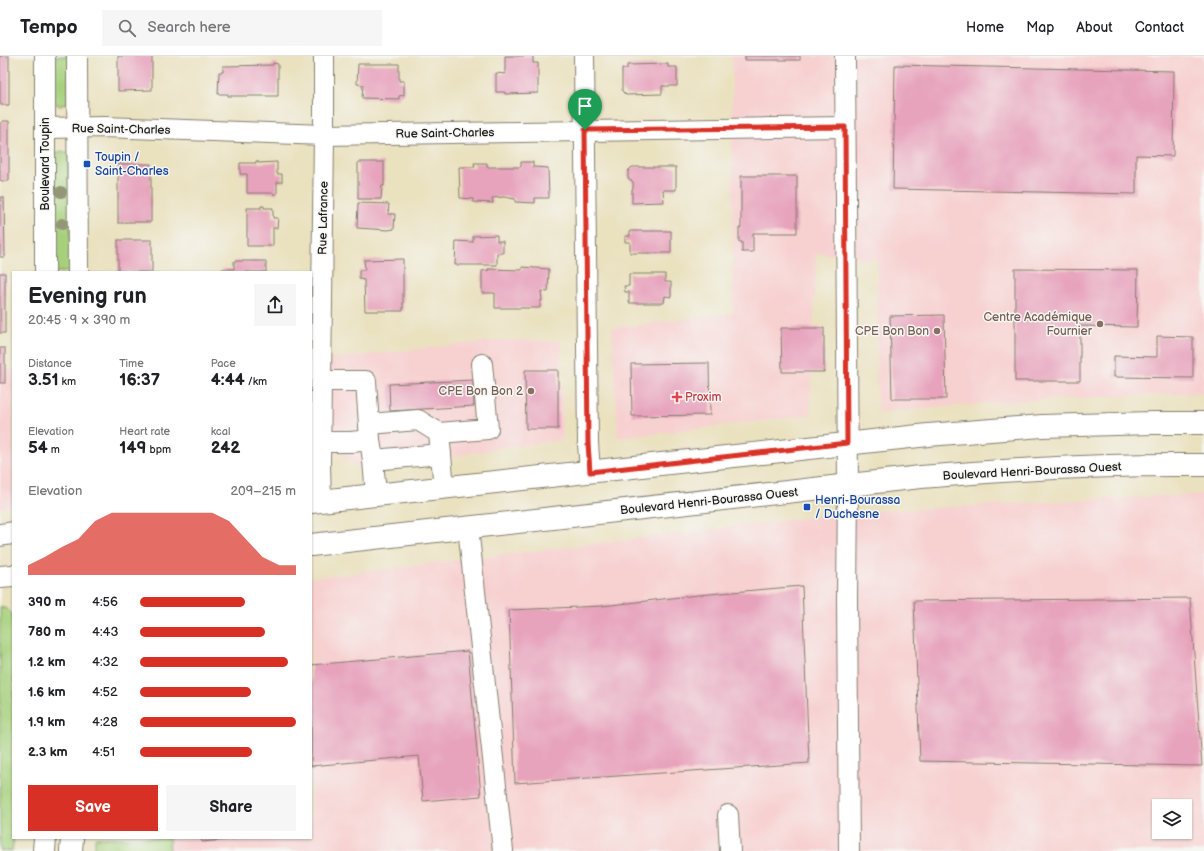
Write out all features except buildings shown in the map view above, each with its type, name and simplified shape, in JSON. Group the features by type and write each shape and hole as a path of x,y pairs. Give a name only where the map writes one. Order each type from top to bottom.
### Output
{"main road":[{"path":"316,501 928,435 1042,426 1204,422"},
{"name":"Boulevard Henri-Bourassa Ouest","path":"312,545 921,477 987,472 1159,464 1204,465"},
{"path":"0,534 12,533"},
{"path":"0,577 12,576"},
{"path":"44,851 45,839"},
{"path":"71,851 72,839"}],"street":[{"name":"Boulevard Toupin","path":"44,271 45,56"},
{"path":"77,56 78,271"},
{"name":"Rue Lafrance","path":"316,501 320,465 318,393 324,135 324,56"},
{"path":"584,56 588,443 590,472"},
{"path":"845,56 849,851"},
{"name":"Rue Saint-Charles","path":"45,128 112,128 324,135 845,127"},
{"path":"320,442 351,442 370,432 418,420 439,433 488,429 482,364"},
{"path":"318,393 366,381 376,495"},
{"path":"439,433 444,488"},
{"path":"373,460 441,454"},
{"path":"468,527 503,851"},
{"path":"728,815 730,851"}],"shaded area":[{"path":"732,56 1204,56 1204,393 998,402 877,413 877,260 816,253 810,415 618,438 612,328 733,313"},
{"path":"500,340 561,341 562,440 502,448 361,471 342,454 312,455 312,361"},
{"path":"0,369 12,369 12,506 0,508"},
{"path":"1204,494 1204,851 170,851 169,839 312,839 312,578 854,512"}],"green space":[{"path":"52,56 70,56 68,101 60,106 56,104 54,100"},
{"path":"59,152 66,152 69,156 71,271 53,271 53,159"},
{"path":"0,607 7,609 12,614 12,839 14,839 12,851 0,851"},
{"path":"95,839 169,839 170,851 95,851"}],"place":[{"name":"Toupin / Saint-Charles","path":"87,164"},
{"name":"Centre Académique Fournier","path":"1100,324"},
{"name":"CPE Bon Bon","path":"937,331"},
{"name":"CPE Bon Bon 2","path":"531,391"},
{"name":"Proxim","path":"677,397"},
{"name":"Henri-Bourassa / Duchesne","path":"807,507"}],"route":[{"path":"845,127 847,443 590,472 588,443 585,130 845,127"}]}
